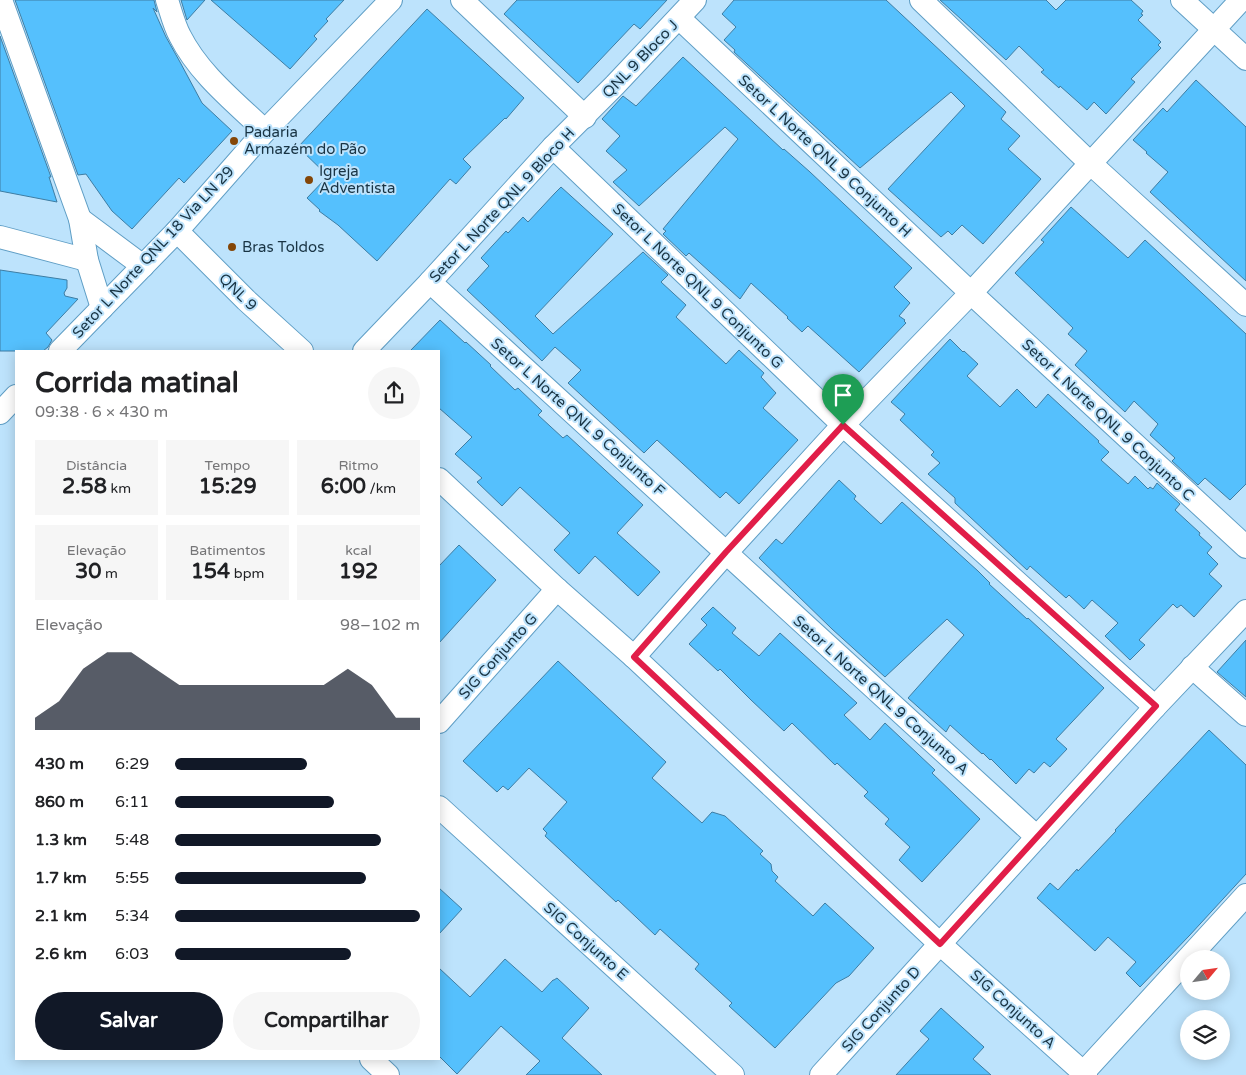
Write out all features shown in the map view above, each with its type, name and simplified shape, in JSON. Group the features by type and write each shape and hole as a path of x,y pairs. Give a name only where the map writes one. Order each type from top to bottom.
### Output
{"street":[{"path":"1,0 80,219 87,260 102,308"},
{"path":"166,0 180,36 196,62 265,132"},
{"name":"Setor L Norte QNL 9 Bloco H","path":"365,350 585,116 462,0"},
{"name":"QNL 9 Bloco J","path":"585,116 695,0"},
{"path":"921,0 1090,164 1246,305"},
{"path":"1182,0 1246,59"},
{"path":"634,657 726,552 843,425 971,293 1240,0"},
{"name":"Setor L Norte QNL 18 Via LN 29","path":"61,350 177,231 382,4"},
{"name":"Setor L Norte QNL 9 Conjunto H","path":"679,18 971,293"},
{"name":"Setor L Norte QNL 9 Conjunto G","path":"553,148 843,425 1156,706"},
{"path":"80,219 143,266"},
{"name":"QNL 9","path":"177,231 246,300 301,350"},
{"path":"0,237 87,260"},
{"name":"Setor L Norte QNL 9 Conjunto F","path":"430,282 726,552"},
{"name":"Setor L Norte QNL 9 Conjunto C","path":"971,293 1246,547"},
{"path":"440,480 557,589 634,657 940,944"},
{"name":"Setor L Norte QNL 9 Conjunto A","path":"726,552 1037,837"},
{"name":"SIG Conjunto G","path":"440,721 557,589"},
{"name":"SIG Conjunto D","path":"821,1075 1156,706 1246,610"},
{"path":"1192,667 1246,715"},
{"name":"SIG Conjunto E","path":"440,808 733,1075"},
{"path":"1084,1074 1246,895"},
{"name":"SIG Conjunto A","path":"940,944 1084,1074"},
{"path":"372,1060 388,1075"}],"building":[{"path":"15,0 154,0 157,12 153,8 166,37 202,103 232,131 184,183 179,178 132,229 112,211 86,174 78,175"},
{"path":"181,0 205,0 187,20"},
{"path":"211,0 344,0 326,19 328,21 314,36 317,39 290,69"},
{"path":"517,0 667,0 640,29 634,24 578,83 504,14"},
{"path":"734,0 886,0 1006,112 1001,119 1020,136 1008,149 1041,179 983,244 962,225 952,235 948,231 941,237 888,189 965,106 951,92 860,168 734,52 735,50 724,40 736,27 722,14"},
{"path":"940,0 1046,0 1056,10 1066,0 1131,0 1143,11 1141,14 1143,15 1138,20 1161,42 1158,45 1161,48 1131,79 1135,82 1106,114 1094,102 1087,110 1041,72 1044,70 1019,46 1006,60"},
{"path":"427,9 524,98 506,119 463,159 471,167 456,184 450,179 377,261 338,225 319,211 307,198 328,176 298,147"},
{"path":"0,36 51,177 49,177 57,202 0,191"},
{"path":"683,57 912,268 894,287 910,303 899,316 906,323 859,372 808,326 802,332 751,283 740,299 689,253 686,256 663,234 666,231 663,229 738,139 725,127 639,206 613,182 627,170 606,151 620,136 602,119 623,96 636,106"},
{"path":"1196,80 1246,127 1246,281 1150,192 1168,172 1133,140 1163,108 1167,112"},
{"path":"561,187 613,234 535,316 553,334 643,252 668,275 661,282 686,305 676,317 726,364 739,350 764,373 761,377 776,393 763,408 798,440 739,504 726,492 720,498 657,440 644,453 568,383 581,370 555,347 542,361 467,290 489,266 481,258 506,231 508,233 523,217 528,222"},
{"path":"1071,207 1128,258 1145,240 1246,334 1246,484 1230,500 1205,478 1198,485 1172,461 1175,458 1150,435 1158,424 1134,401 1125,412 1075,365 1087,351 1068,334 1073,328 1015,273 1044,242 1041,240"},
{"path":"0,270 67,280 65,296 78,299 46,333 52,340 48,347 44,350 0,351"},
{"path":"440,320 491,365 515,390 518,388 542,411 538,415 563,438 567,435 643,505 617,533 660,572 638,596 595,556 579,574 554,550 570,533 520,487 502,506 477,482 482,478 455,454 472,437 440,409 440,350 411,350"},
{"path":"950,339 978,364 967,376 1000,407 1017,389 1036,408 1048,394 1109,452 1101,460 1128,484 1135,476 1148,489 1150,487 1153,489 1157,483 1180,504 1175,510 1212,547 1207,553 1218,564 1209,574 1222,586 1194,617 1181,605 1177,608 1173,604 1139,640 1145,645 1130,660 1105,636 1118,623 1092,600 1084,609 1069,595 1066,598 1030,566 1027,570 955,503 955,498 928,474 940,463 931,455 934,452 900,420 905,414 891,402"},
{"path":"839,480 856,496 854,499 881,524 902,502 1104,688 1056,739 1067,749 1050,767 1044,762 1034,773 1029,769 1016,784 991,759 982,754 950,725 946,732 908,698 964,635 947,619 885,677 759,558 776,539 782,544"},
{"path":"459,545 496,580 440,642 440,565"},
{"path":"713,607 736,628 732,633 759,656 780,633 857,703 844,715 870,740 885,723 935,770 932,773 980,819 922,882 899,860 910,847 885,824 889,819 864,796 868,792 837,763 835,765 792,723 784,731 720,669 718,671 689,644 707,625 701,619"},
{"path":"1246,640 1246,697 1217,672"},
{"path":"558,661 666,762 652,778 702,823 712,812 725,816 763,851 760,854 771,864 772,871 778,877 775,881 813,916 825,903 874,948 849,976 836,983 775,1048 729,1006 732,1003 695,969 699,964 660,929 655,935 618,900 616,902 545,836 547,833 543,829 567,802 529,768 508,790 503,786 497,792 463,761"},
{"path":"1209,730 1246,765 1246,874 1140,987 1126,973 1136,962 1108,937 1095,951 1037,898 1050,883 1058,890 1077,869 1078,871"},
{"path":"440,889 462,909 440,933"},
{"path":"505,959 542,992 557,978 589,1008 562,1038 602,1075 526,1075 540,1061 501,1026 457,1074 440,1057 440,969 470,997"},
{"path":"941,1008 984,1047 973,1059 991,1075 896,1075 929,1039 920,1031"}],"place":[{"name":"Padaria Armazém do Pão","path":"234,141"},
{"name":"Igreja Adventista","path":"309,180"},
{"name":"Bras Toldos","path":"232,247"}],"route":[{"path":"843,425 1156,706 940,944 634,657 726,552 843,425"}]}
